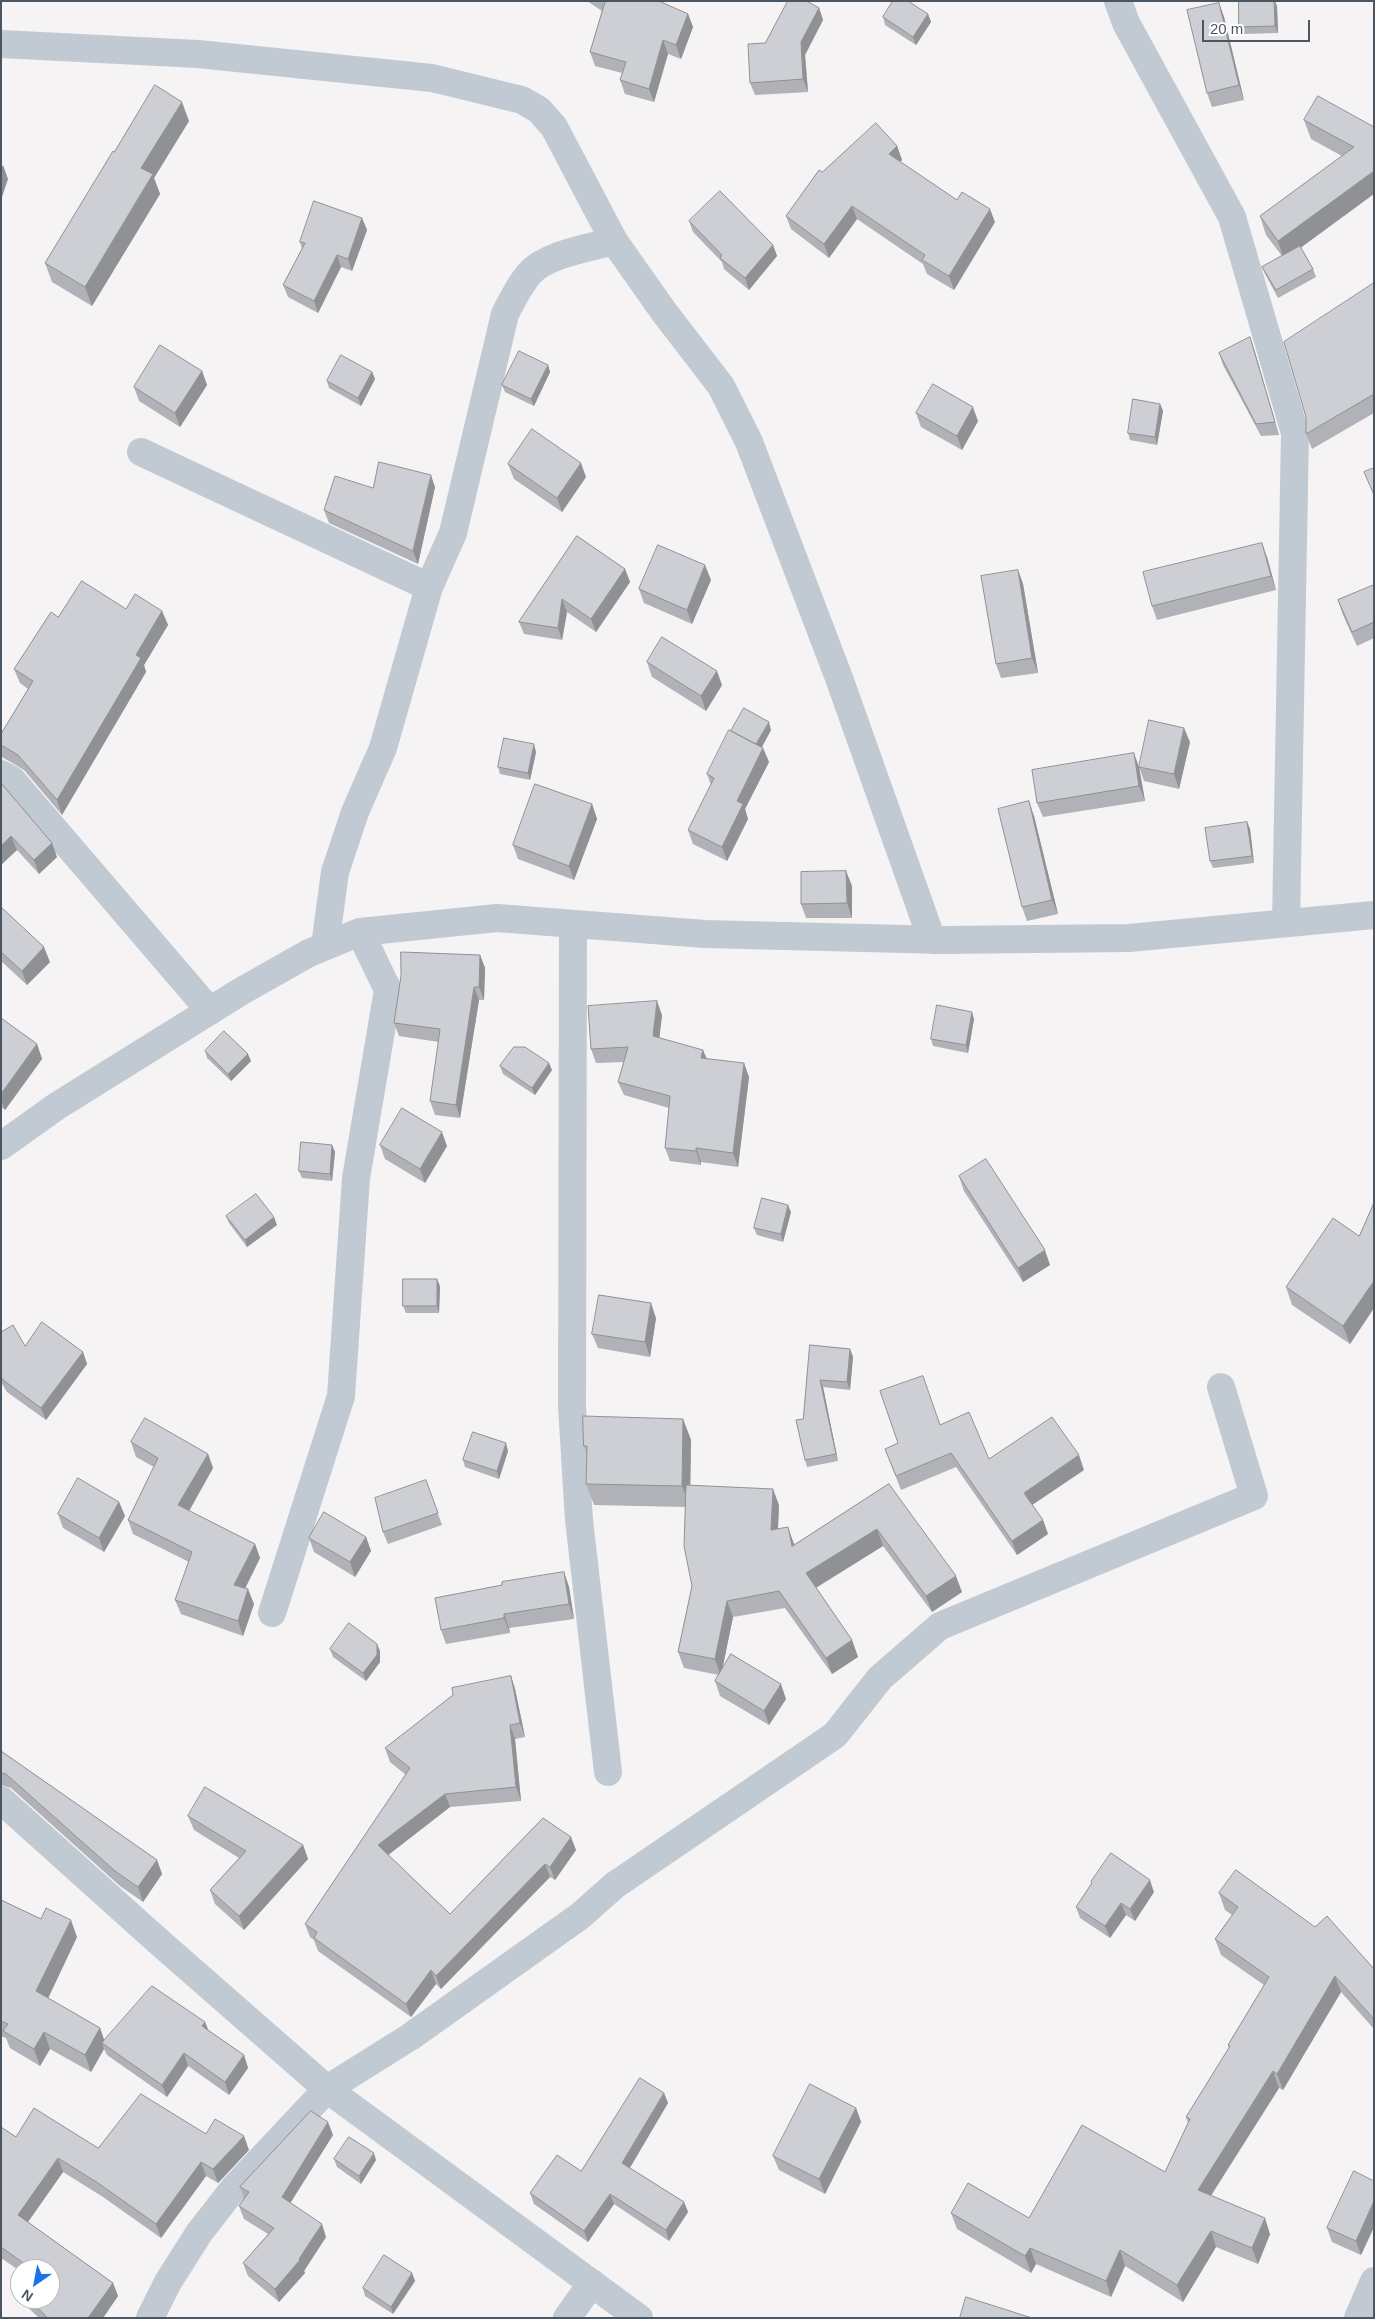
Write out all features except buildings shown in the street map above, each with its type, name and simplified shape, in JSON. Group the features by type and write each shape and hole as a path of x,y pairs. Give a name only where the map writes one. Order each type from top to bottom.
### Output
{"street":[{"path":"1118,1 1126,23 1232,218 1295,433 1286,923"},
{"path":"1,44 198,54 432,78 522,100 539,110 554,127 614,241 664,312 721,386 749,442 839,678 932,940"},
{"path":"325,946 336,872 355,812 383,748 429,587 453,533 505,314 516,292 530,273 546,260 614,241"},
{"path":"141,452 429,587"},
{"path":"1,774 12,780 210,1011"},
{"path":"1,1146 57,1106 210,1011 309,953 360,932 497,918 705,934 932,940 1129,938 1374,915"},
{"path":"574,924 572,1407 579,1520 608,1772"},
{"path":"272,1614 341,1396 356,1178 388,990 360,932"},
{"path":"150,2318 173,2274 199,2233 234,2188 328,2089 410,2037 580,1916 615,1885 835,1735 880,1678 940,1626 1254,1496 1221,1387"},
{"path":"1,1800 158,1941 328,2089 639,2318"},
{"path":"1358,2318 1374,2281"},
{"path":"567,2318 592,2283"}]}
